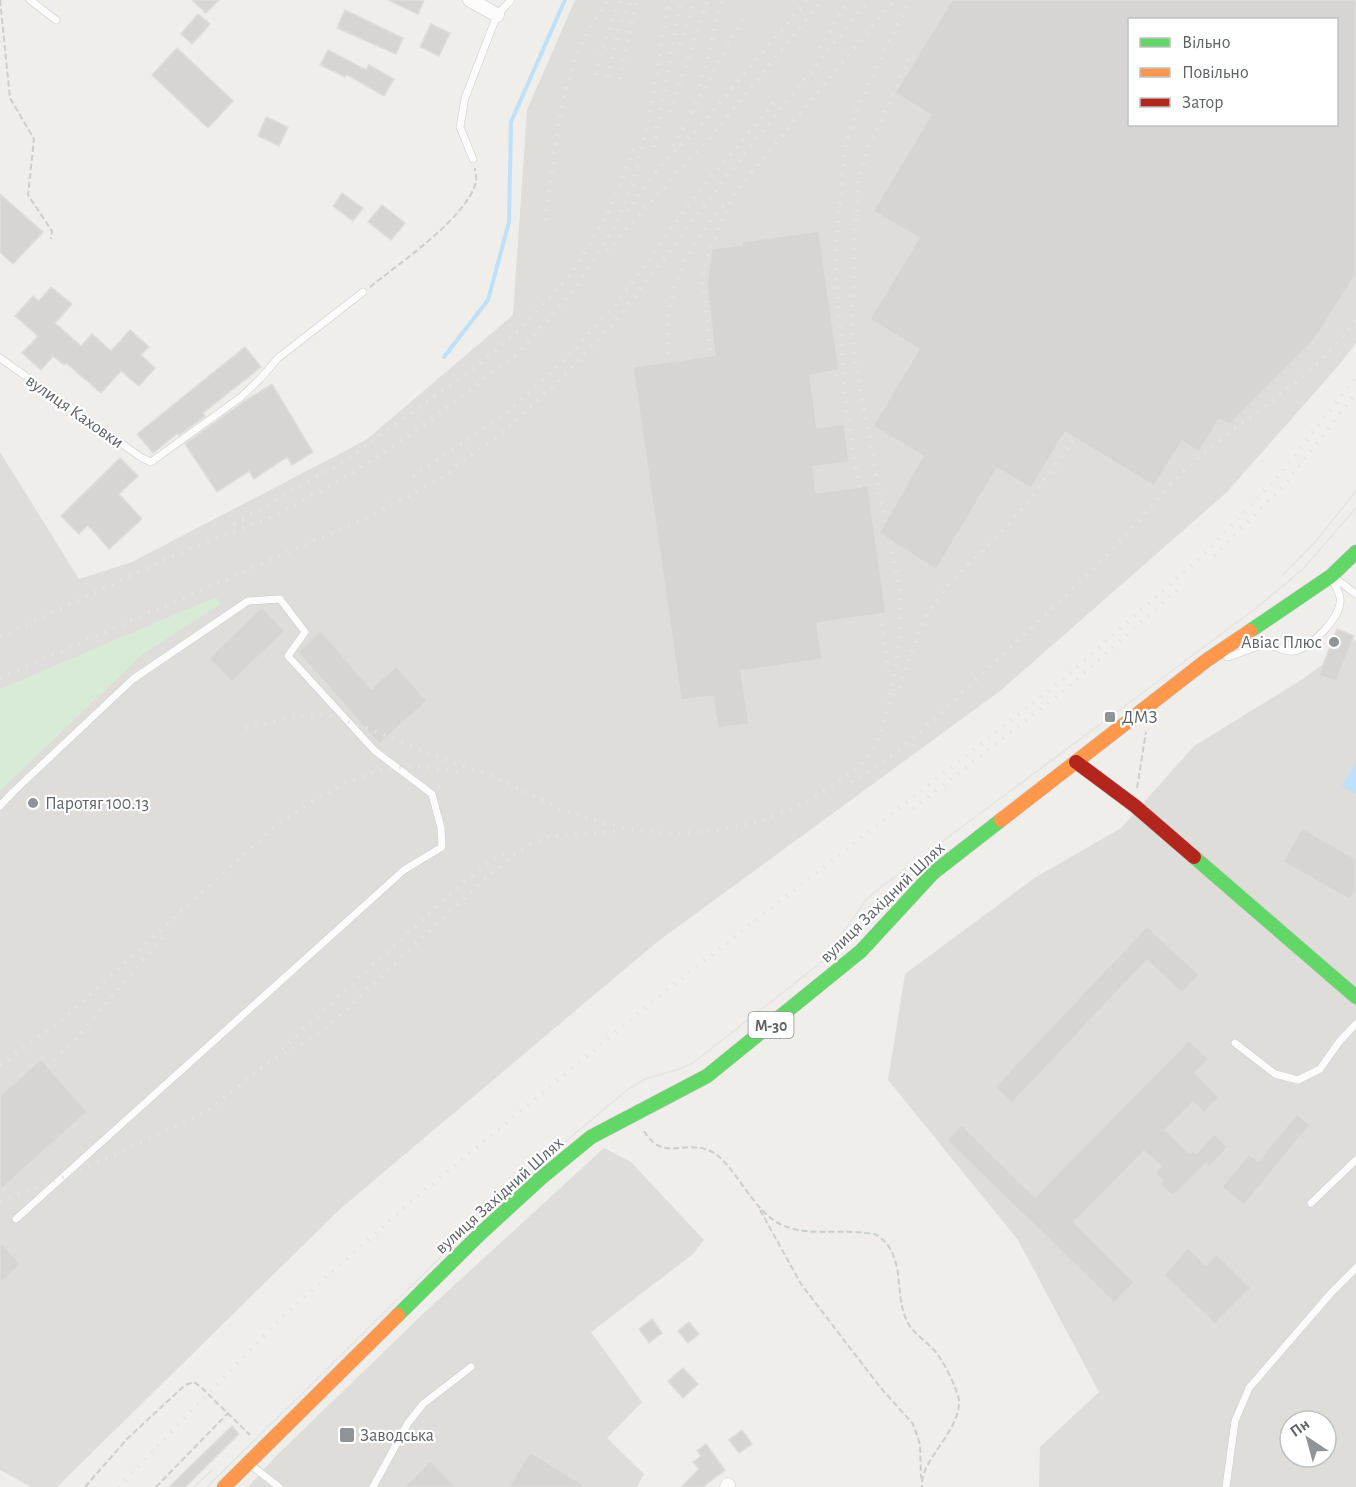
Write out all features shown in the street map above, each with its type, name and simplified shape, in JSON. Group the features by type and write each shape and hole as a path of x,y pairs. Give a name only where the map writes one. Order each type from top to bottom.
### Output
{"main road":[{"name":"М-30","path":"1331,576 1351,561 1356,552"},
{"name":"вулиця Західний Шлях","path":"224,1487 481,1233 541,1178 591,1137 707,1076 861,951 933,873 1207,660 1331,576"},
{"path":"1076,762 1135,806 1356,996"}],"street":[{"path":"470,0 497,15"},
{"name":"вулиця Західний Шлях","path":"1331,576 1356,539"}],"lane":[{"path":"30,0 56,20"},
{"path":"474,159 460,127 465,98 497,15 511,0"},
{"name":"вулиця Каховки","path":"0,358 142,458 151,462 241,397 278,357 363,292"},
{"path":"1331,576 1356,594"},
{"path":"1207,660 1233,656 1267,645 1292,652 1301,650 1325,629 1339,608 1341,599 1331,576"},
{"path":"0,806 133,679 248,601 280,599 305,633 288,656 375,751 432,794 441,828 442,847 404,870 16,1220"},
{"path":"1235,1043 1275,1074 1298,1080 1320,1070 1339,1042 1356,1024"},
{"path":"1311,1203 1356,1161"},
{"path":"1226,1487 1235,1420 1249,1388 1331,1293 1356,1268"},
{"path":"373,1487 408,1423 423,1404 471,1367"},
{"path":"248,1462 279,1487"}],"path":[{"path":"0,0 10,98 34,139 28,195 52,231 51,239"},
{"path":"363,292 438,234 466,200 476,181 474,159"},
{"path":"1135,806 1147,726"},
{"path":"634,1113 653,1144 669,1150 688,1147 709,1150 726,1164 759,1208 801,1284 880,1387 913,1424 920,1444 922,1487"},
{"path":"759,1208 780,1224 802,1230 821,1232 847,1230 877,1234 890,1248 897,1264 899,1291 906,1320 918,1336 934,1350 954,1385 959,1401 950,1432 942,1441 921,1479"},
{"path":"85,1487 127,1439 185,1385 194,1383 263,1447"},
{"path":"156,1487 228,1413"}],"shaded area":[{"path":"575,0 1356,0 1356,343 1226,493 1000,691 657,942 340,1209 57,1487 31,1487 0,1470 0,452 79,579 132,562 366,440 513,315 527,110"},
{"path":"1356,639 1356,1487 1039,1487 1040,1447 1099,1392 1018,1240 888,1080 905,974 1036,877 1121,828 1194,746 1303,679"},
{"path":"604,1148 631,1162 704,1240 693,1254 591,1332 642,1402 607,1438 644,1474 637,1487 248,1487 276,1456 425,1312"}],"green space":[{"path":"216,597 220,604 142,655 0,791 0,689"}],"water":[{"path":"1356,761 1356,794 1342,786"}],"building":[{"path":"192,0 219,0 206,13"},
{"path":"388,0 424,0 418,14"},
{"path":"952,0 1356,0 1356,274 1315,339 1230,424 1219,419 1199,452 1182,441 1154,486 1065,432 1031,488 997,468 936,570 879,533 923,456 873,426 919,349 870,319 919,238 873,211 931,115 895,93"},
{"path":"345,10 403,38 396,54 337,28"},
{"path":"198,14 210,24 192,44 181,34"},
{"path":"431,24 450,33 439,56 420,47"},
{"path":"177,48 233,101 208,128 152,75"},
{"path":"328,50 366,70 369,65 394,79 384,96 346,74 345,77 320,65"},
{"path":"266,117 288,127 279,146 258,136"},
{"path":"342,193 363,208 353,221 333,206"},
{"path":"0,194 43,232 13,264 0,252"},
{"path":"382,205 405,223 391,240 368,222"},
{"path":"819,231 839,370 810,375 817,428 844,424 849,462 813,467 816,493 868,486 886,613 817,623 822,659 741,671 749,724 718,728 713,696 681,700 633,367 715,355 707,284 712,249 742,245 742,242"},
{"path":"51,287 72,304 55,323 81,346 92,334 111,351 130,330 149,347 141,355 155,368 139,386 121,371 101,393 66,363 64,365 53,356 41,370 22,353 38,336 15,316 33,296 39,301"},
{"path":"245,347 261,367 203,413 205,416 179,435 178,433 153,453 137,434"},
{"path":"272,384 313,452 292,465 287,457 254,479 249,471 217,492 185,444"},
{"path":"120,458 138,476 119,494 142,519 109,549 88,525 79,534 61,516"},
{"path":"262,607 285,631 232,682 209,658"},
{"path":"1337,629 1354,636 1336,682 1319,675"},
{"path":"321,631 371,689 396,666 427,701 379,744 298,652"},
{"path":"1302,828 1356,859 1356,890 1350,900 1283,862"},
{"path":"1147,926 1199,975 1182,993 1147,960 1012,1103 995,1087"},
{"path":"1189,1040 1209,1059 1195,1073 1219,1097 1204,1113 1193,1102 1165,1130 1190,1154 1193,1151 1196,1154 1214,1134 1228,1147 1209,1167 1206,1163 1173,1196 1160,1184 1163,1181 1155,1173 1161,1166 1144,1151 1074,1222 1134,1282 1114,1303 947,1140 962,1125 1035,1197"},
{"path":"41,1059 87,1112 0,1190 0,1096"},
{"path":"1297,1114 1310,1125 1244,1205 1222,1187 1249,1154 1258,1161"},
{"path":"0,1242 21,1264 0,1283"},
{"path":"1188,1248 1206,1265 1217,1254 1251,1288 1215,1324 1164,1275"},
{"path":"652,1319 662,1333 649,1343 639,1329"},
{"path":"689,1322 699,1334 688,1343 678,1331"},
{"path":"683,1368 698,1384 683,1398 668,1381"},
{"path":"232,1426 239,1434 185,1487 169,1487"},
{"path":"742,1430 752,1444 739,1453 729,1440"},
{"path":"706,1444 725,1470 703,1487 681,1487 699,1469 693,1462 701,1456 697,1451"},
{"path":"530,1452 587,1487 509,1487"},
{"path":"430,1461 456,1487 404,1487"}],"waterway":[{"path":"444,357 488,300 509,222 511,122 565,0"}],"tram line":[{"path":"1283,575 1316,541 1356,491"},
{"path":"207,1487 515,1184 627,1090 645,1079 693,1063 823,961 866,900 876,891 1255,609 1303,569 1356,508"},
{"path":"194,1487 212,1470"}],"railway":[{"path":"545,220 563,103 573,65 588,32 608,0"},
{"path":"596,75 604,42 620,0"},
{"path":"608,77 620,24 632,0"},
{"path":"619,79 637,0"},
{"path":"0,637 168,558 278,514 349,475 438,415 520,351 578,285 614,228 633,184 650,112 669,0"},
{"path":"654,147 681,0"},
{"path":"680,44 695,0"},
{"path":"670,112 708,0"},
{"path":"700,86 722,0"},
{"path":"627,211 666,159 696,131 807,0"},
{"path":"607,251 709,139 822,0"},
{"path":"819,48 850,0"},
{"path":"0,678 366,518 437,481 505,430 561,379 619,317 745,153 869,0"},
{"path":"710,350 703,278 705,261 733,195 894,0"},
{"path":"859,487 846,405 835,257 845,148 856,111 911,0"},
{"path":"673,146 745,15"},
{"path":"885,522 854,355 852,324 858,182 869,146 912,53"},
{"path":"413,477 499,419 552,372 581,342 617,303 697,194 779,97"},
{"path":"234,524 341,463 476,367 520,329 572,273 603,223 636,142"},
{"path":"668,354 669,312 680,273 699,237 725,204"},
{"path":"851,782 869,772 901,748 932,721 1096,566 1176,479 1221,439 1316,365 1356,320"},
{"path":"118,1487 283,1316 408,1204 668,989 1060,682 1201,557 1277,478 1356,377"},
{"path":"1214,556 1285,484 1356,393"},
{"path":"895,696 922,625 935,602 954,579 1016,516 1074,438"},
{"path":"246,728 295,717 329,716 496,778 572,813 615,826 680,833 713,831 745,825 806,802 849,774 871,752 878,738 890,699 900,633 899,590 889,540"},
{"path":"913,809 1066,689 1183,585"},
{"path":"880,614 889,673"},
{"path":"0,1065 59,1023 276,825 299,810 342,785 386,770 410,767 435,768 463,774"},
{"path":"0,1201 80,1171 206,1112 267,1063 323,1031 487,877 527,845 550,836 619,831"},
{"path":"282,1049 448,896 486,864 507,851"},
{"path":"47,1066 72,1043 164,936"}],"traffic: fast":[{"path":"1250,631 1331,576 1356,552"},
{"path":"398,1315 541,1178 591,1137 707,1076 861,951 933,873 1001,820"},
{"path":"1194,857 1356,997"}],"traffic: slow":[{"path":"1001,820 1207,660 1250,631"},
{"path":"224,1487 398,1315"}],"traffic: jam":[{"path":"1076,762 1135,806 1194,857"}],"place":[{"name":"Авіас Плюс","path":"1334,642"},
{"name":"ДМЗ","path":"1110,717"},
{"name":"Паротяг 100.13","path":"33,803"},
{"name":"Заводська","path":"347,1435"}]}
